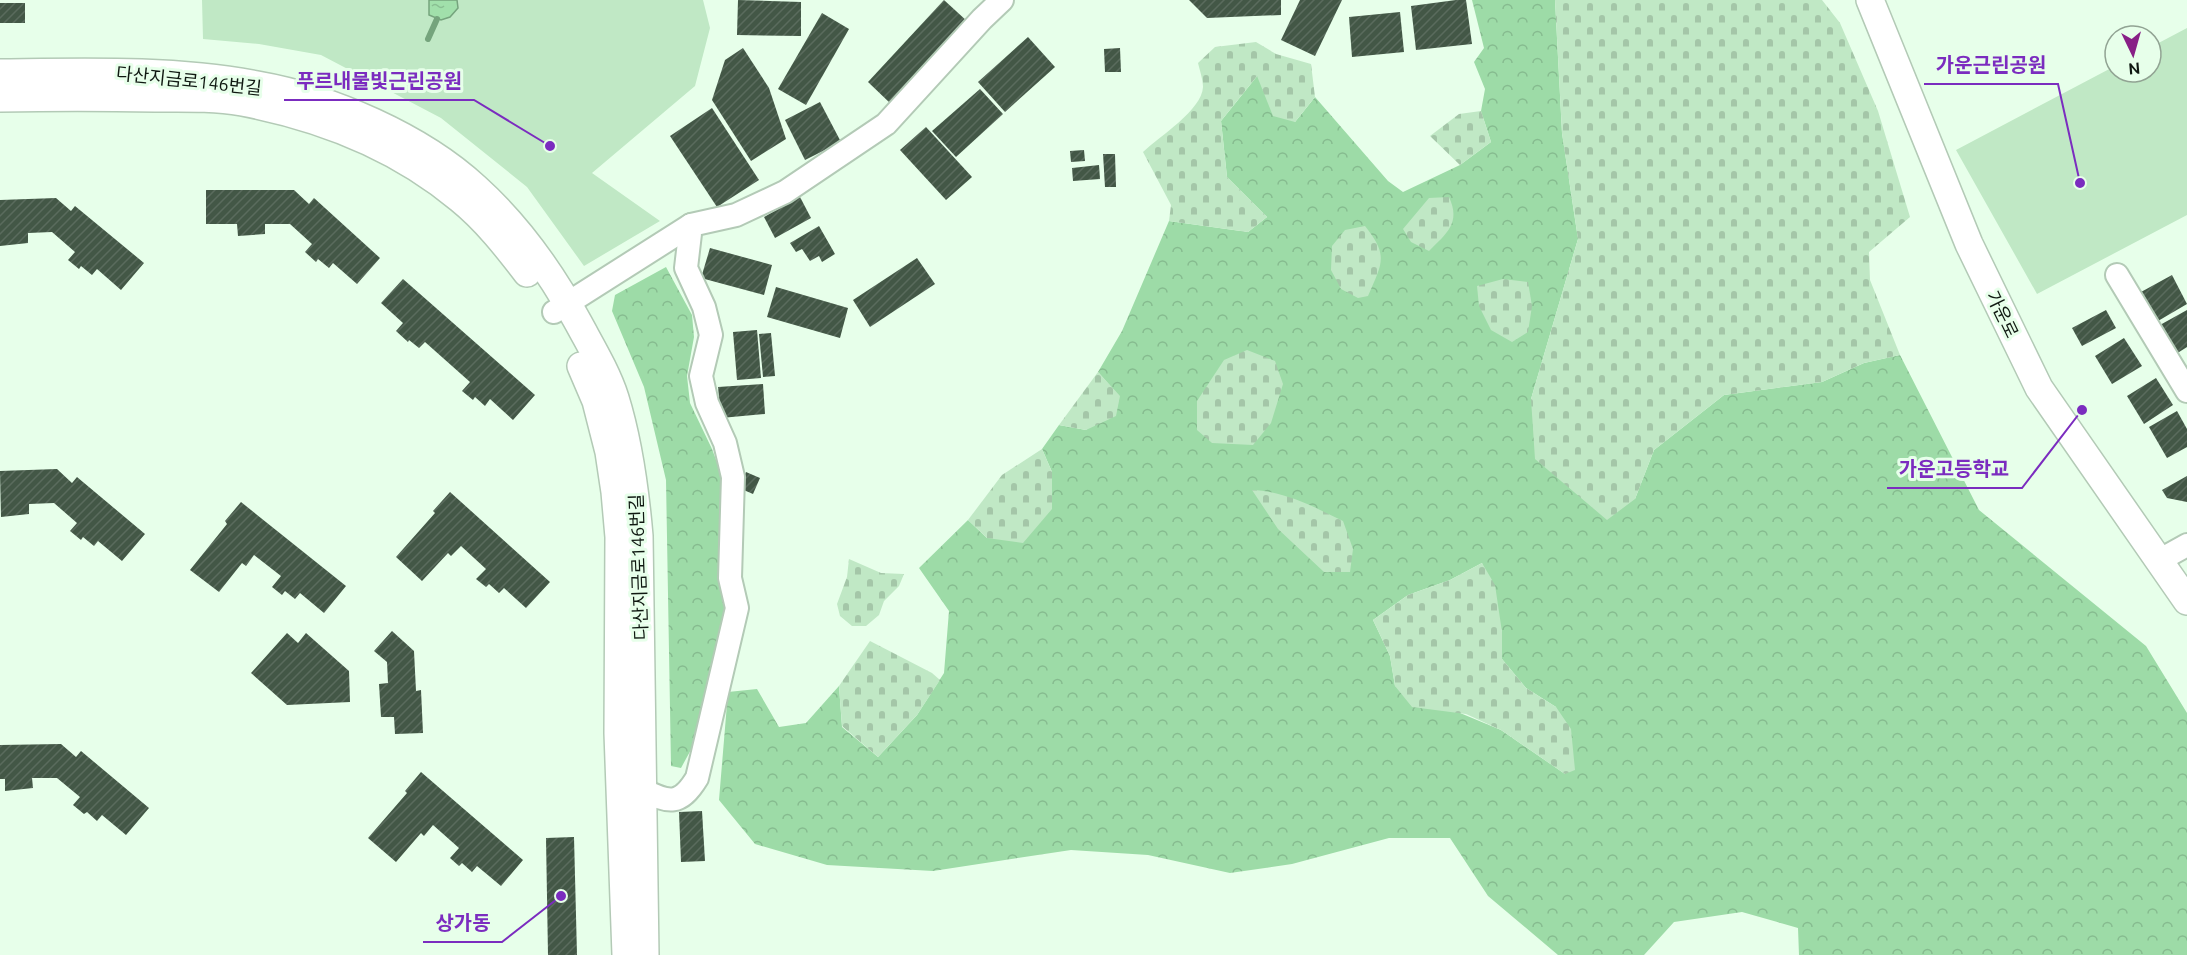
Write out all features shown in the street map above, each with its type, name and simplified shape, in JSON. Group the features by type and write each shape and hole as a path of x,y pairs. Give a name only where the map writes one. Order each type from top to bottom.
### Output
{"street":[{"path":"561,307 691,225 736,215 785,192 886,123 1002,0"},
{"name":"가운로","path":"1870,0 1969,244 2039,388 2187,601"},
{"name":"다산지금로146번길","path":"0,73 122,73 200,78 258,85 315,99 372,121 429,152 475,186 519,231 561,307 576,353 596,401 609,452 615,492 619,537 618,743 626,955"},
{"name":"다산지금로146번길","path":"0,98 135,97 240,102 302,116 358,135 417,166 462,200 561,307 590,345 614,396 635,490 639,536 645,955"},
{"path":"643,790 664,801 674,799 687,794 697,778 737,608 730,578 733,477 725,443 707,403 701,376 711,335 704,307 686,268 691,225"},
{"path":"2117,275 2187,392"},
{"path":"2160,560 2187,545"}],"green space":[{"path":"202,0 703,0 710,28 695,86 592,173 660,221 584,266 527,187 441,118 321,55 259,44 203,39"},
{"path":"1472,0 1555,0 1562,133 1578,239 1531,399 1635,499 1654,450 1724,395 1822,382 1864,363 1900,355 1979,510 2146,646 2187,713 2187,955 1799,955 1798,928 1742,912 1674,922 1644,955 1558,955 1488,896 1450,838 1389,838 1292,864 1230,873 1148,855 1071,850 933,871 827,865 755,844 719,800 728,692 757,689 779,727 806,723 839,686 842,727 878,757 917,715 944,673 949,611 919,568 968,520 987,538 1052,472 1042,449 1059,425 1086,430 1119,396 1098,372 1122,331 1169,221 1248,232 1267,217 1227,177 1221,121 1258,75 1295,122 1315,97 1388,181 1403,192 1460,165 1491,142 1481,111 1485,89 1474,62 1484,48","holes":["1482,563 1502,632 1502,659 1526,688 1556,707 1565,774 1501,730 1395,686 1390,656 1373,620 1408,595 1450,580"]},
{"path":"1555,0 1822,0 1840,23 1878,111 1910,217 1869,252 1870,280 1900,355 1864,363 1822,382 1724,395 1654,450 1635,499 1607,520 1535,459 1531,399 1578,239 1562,133"},
{"path":"2187,28 2187,215 2037,294 1956,150 2103,72 2103,84 2163,84 2163,41"},
{"path":"1256,42 1276,54 1311,64 1315,97 1295,122 1273,116 1257,76 1221,121 1227,177 1267,217 1248,232 1169,221 1171,205 1143,152 1196,105 1203,87 1198,63 1215,47"},
{"path":"1481,111 1491,142 1460,165 1430,136 1459,114"},
{"path":"1449,197 1453,221 1446,233 1429,251 1411,242 1403,229 1429,198"},
{"path":"1365,226 1378,245 1381,260 1368,296 1358,298 1341,289 1331,270 1332,246 1345,230"},
{"path":"666,267 692,315 694,337 687,376 690,403 724,481 731,607 693,746 681,768 671,766 666,480 644,387 612,311 615,295"},
{"path":"1503,279 1528,282 1532,306 1528,332 1512,342 1491,330 1479,306 1477,286"},
{"path":"1247,350 1275,361 1283,384 1271,423 1253,445 1212,443 1197,430 1197,401 1224,360"},
{"path":"1098,372 1120,396 1116,416 1086,430 1059,425"},
{"path":"1042,449 1052,472 1052,509 1023,543 987,538 968,520 1002,475"},
{"path":"1252,490 1276,493 1310,505 1343,521 1353,549 1350,572 1324,572 1278,529"},
{"path":"849,559 881,573 904,574 899,586 884,601 879,615 866,626 852,626 840,616 837,604 847,577"},
{"path":"1482,563 1495,585 1502,632 1502,659 1526,688 1556,707 1571,729 1575,770 1565,774 1501,730 1466,714 1412,707 1395,686 1390,656 1373,620 1408,595 1450,580"},
{"path":"870,641 932,673 940,680 917,715 878,757 842,726 839,686"}],"water":[{"path":"429,0 457,0 458,8 450,17 441,20 429,15"}],"building":[{"path":"738,0 801,2 801,36 737,35"},
{"path":"944,0 968,22 891,104 868,82"},
{"path":"1189,0 1281,0 1281,15 1207,18"},
{"path":"1300,0 1342,0 1315,56 1281,40"},
{"path":"1466,0 1472,44 1416,50 1411,6"},
{"path":"0,3 25,3 25,23 0,23"},
{"path":"1400,12 1404,52 1352,57 1349,17"},
{"path":"822,13 849,29 806,105 778,89"},
{"path":"1028,37 1055,67 1005,112 978,82"},
{"path":"743,48 769,88 786,139 751,161 712,100 725,60"},
{"path":"1120,48 1121,72 1105,72 1104,49"},
{"path":"980,89 1003,114 956,157 932,131"},
{"path":"820,102 841,142 805,160 785,120"},
{"path":"712,108 759,180 717,207 670,136"},
{"path":"926,127 972,177 946,200 900,150"},
{"path":"1084,150 1085,161 1071,162 1070,151"},
{"path":"1103,154 1115,154 1116,187 1105,187"},
{"path":"1099,165 1100,179 1073,181 1072,168"},
{"path":"206,190 294,190 309,204 314,198 380,258 357,284 333,263 329,268 318,259 316,262 305,252 312,244 290,224 265,224 265,234 238,236 237,224 206,224"},
{"path":"800,197 811,218 775,238 764,217"},
{"path":"56,198 71,211 75,206 144,263 121,290 97,269 92,275 81,266 79,269 68,260 75,252 52,232 28,233 28,243 0,246 0,200"},
{"path":"819,226 835,254 822,262 819,256 810,261 802,249 796,252 790,243"},
{"path":"710,248 772,265 764,295 701,278"},
{"path":"917,258 935,284 870,327 853,300"},
{"path":"2172,275 2187,304 2158,321 2141,292"},
{"path":"403,279 535,395 513,420 490,399 485,406 475,397 473,400 462,391 470,382 425,342 419,348 396,331 403,323 381,303"},
{"path":"776,287 848,308 840,338 767,317"},
{"path":"2106,310 2116,328 2082,346 2072,328"},
{"path":"2187,310 2187,347 2176,354 2160,325"},
{"path":"757,330 761,378 737,380 733,332"},
{"path":"771,333 775,376 763,377 759,334"},
{"path":"2124,338 2142,366 2112,384 2095,356"},
{"path":"2156,378 2173,405 2144,424 2127,396"},
{"path":"763,384 765,414 721,418 718,387"},
{"path":"2177,411 2187,429 2187,447 2167,458 2149,427"},
{"path":"57,469 72,483 77,477 145,534 122,561 98,541 94,546 83,537 81,540 70,531 77,523 54,503 29,504 29,514 1,517 0,471"},
{"path":"746,472 760,478 753,494 739,488"},
{"path":"2187,476 2187,502 2167,498 2162,490"},
{"path":"450,492 550,582 526,608 504,588 499,593 489,584 486,587 476,579 486,569 461,546 451,556 448,553 422,581 396,557 435,513 433,511"},
{"path":"241,502 346,586 324,613 300,593 295,599 285,591 282,595 272,587 281,576 254,555 246,566 242,563 219,592 190,570 227,524 225,521"},
{"path":"392,631 414,651 416,691 421,690 423,733 395,734 394,717 381,717 379,684 388,683 387,662 374,651"},
{"path":"287,633 298,643 306,633 349,671 350,702 287,705 251,673"},
{"path":"61,744 76,757 81,751 149,808 126,835 102,815 97,821 87,812 84,814 73,805 80,797 57,778 32,778 33,788 5,791 5,779 0,779 0,745"},
{"path":"421,772 523,860 501,886 477,866 472,872 462,863 459,866 450,858 459,848 433,825 424,836 421,833 396,862 368,838 407,793 405,791"},
{"path":"702,811 705,861 681,862 679,812"},
{"path":"574,837 577,955 548,955 546,838"}],"waterway":[{"path":"428,39 437,19"}],"place":[{"name":"푸르내물빛근린공원","path":"550,146"},
{"name":"가운근린공원","path":"2080,183"},
{"name":"가운고등학교","path":"2082,410"},
{"name":"상가동","path":"561,896"}]}
